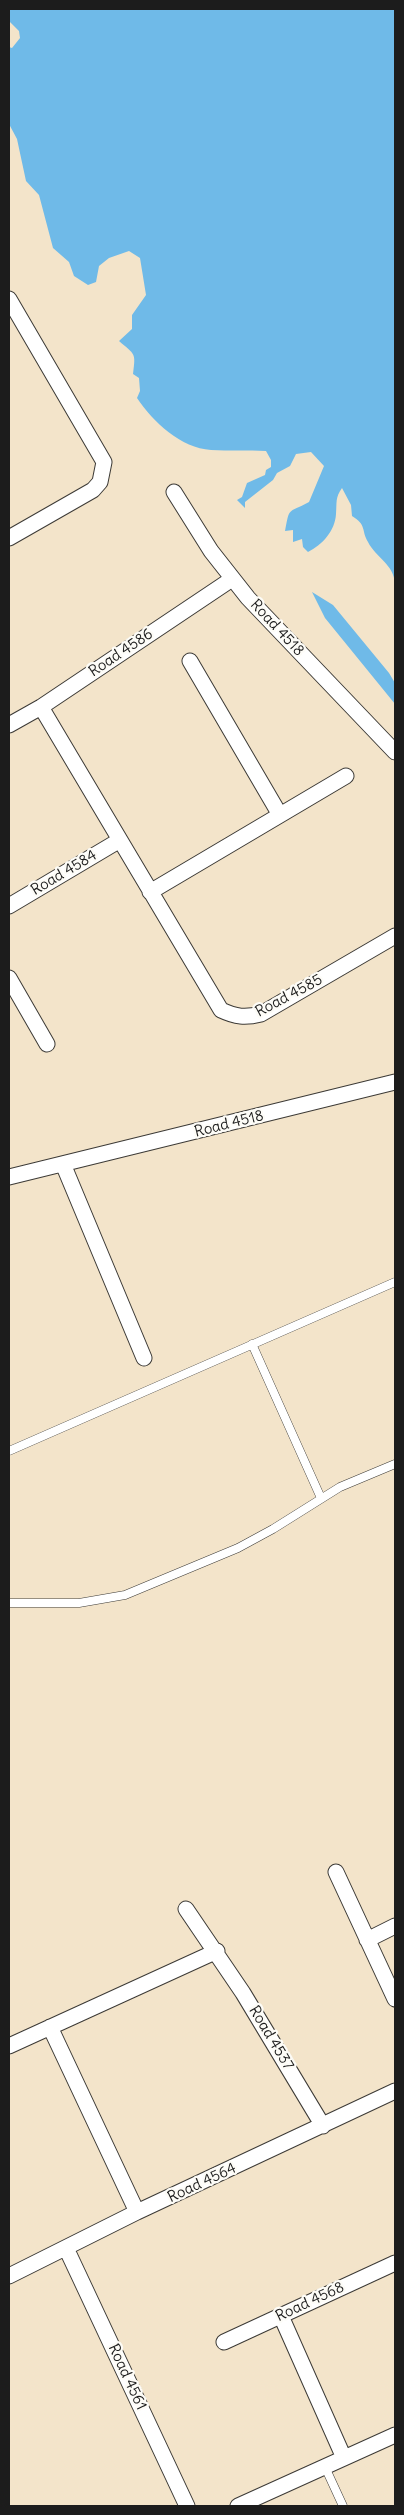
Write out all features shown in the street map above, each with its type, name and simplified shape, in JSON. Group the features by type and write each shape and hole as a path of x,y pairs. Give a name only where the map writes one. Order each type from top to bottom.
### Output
{"street":[{"path":"9,299 104,462 100,482 93,490 9,538"},
{"name":"Road 4518","path":"174,492 211,551 232,579 265,617 395,752"},
{"name":"Road 4586","path":"9,724 41,707 232,579"},
{"path":"190,661 280,815"},
{"name":"Road 4585","path":"41,707 214,1002 221,1010 234,1016 247,1018 261,1014 395,936"},
{"path":"150,892 346,776"},
{"name":"Road 4584","path":"9,906 120,840"},
{"path":"9,978 47,1044"},
{"name":"Road 4518","path":"9,1177 395,1082"},
{"path":"63,1164 144,1358"},
{"path":"336,1872 367,1940 391,1981 395,1999"},
{"name":"Road 4537","path":"186,1909 217,1951 323,2126"},
{"path":"367,1940 395,1926"},
{"path":"9,2046 217,1951"},
{"path":"50,2027 137,2212"},
{"name":"Road 4564","path":"9,2276 137,2212 395,2091"},
{"name":"Road 4561","path":"66,2248 187,2506"},
{"name":"Road 4568","path":"224,2342 395,2263"},
{"path":"281,2316 344,2458"},
{"path":"238,2506 395,2435"}],"lane":[{"path":"9,1451 395,1282"},
{"path":"252,1344 321,1498"},
{"path":"9,1603 79,1603 125,1595 238,1548 273,1529 321,1498 395,1464"},
{"path":"325,2467 343,2506"}],"water":[{"path":"9,9 395,9 395,584 394,577 388,566 371,548 360,522 352,516 351,505 342,488 337,497 333,526 327,537 318,546 308,552 303,547 302,539 293,542 293,530 285,531 289,514 309,502 324,466 311,452 296,454 290,466 277,473 273,480 245,502 245,508 237,500 242,497 247,483 265,475 266,470 271,467 271,460 266,451 211,450 189,444 169,432 151,416 137,398 140,391 139,378 133,374 133,354 119,341 132,329 132,315 146,295 140,258 129,251 109,258 99,266 96,282 88,285 74,276 69,262 53,248 39,195 26,181 17,139 9,124 9,47 12,48 20,38 19,31 9,21"},
{"path":"312,592 333,605 389,673 395,683 395,704 325,618"}]}
